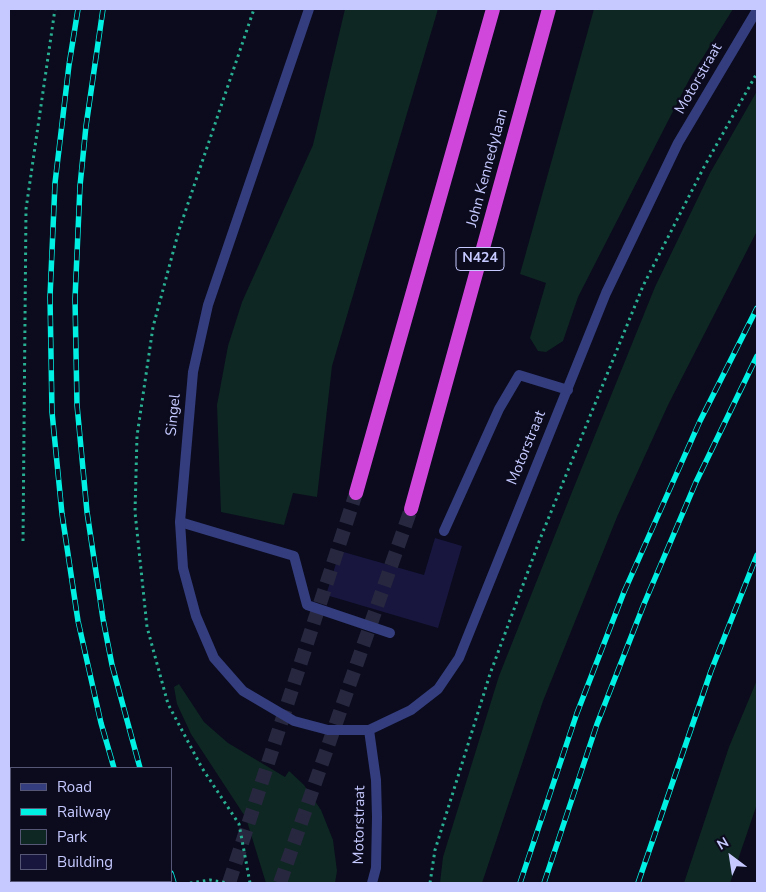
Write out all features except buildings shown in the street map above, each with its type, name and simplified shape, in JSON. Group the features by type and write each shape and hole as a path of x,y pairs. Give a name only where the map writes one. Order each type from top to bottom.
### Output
{"highway":[{"path":"356,493 493,9"},
{"name":"John Kennedylaan","path":"411,509 549,9"}],"street":[{"name":"Singel","path":"308,9 208,305 193,372 180,522 183,568 196,616 214,658 243,691 294,721 328,730 368,730"},
{"name":"Motorstraat","path":"372,883 376,868 378,817 376,780 368,730 412,710 438,689 459,658 606,293 678,143 757,10"},
{"path":"444,531 499,409 519,375 568,390"},
{"path":"180,522 294,556 307,605 390,633"}],"path":[{"path":"23,541 26,209 55,9"},
{"path":"430,883 435,850 490,674 540,539 584,430 643,286 704,167 757,73"},
{"path":"190,883 210,880 228,883"}],"green space":[{"path":"345,9 438,9 332,366 317,497 293,493 284,525 221,512 217,405 228,346 242,302 313,145"},
{"path":"594,9 733,9 690,78 578,297 563,341 546,352 538,351 530,338 546,283 520,274"},
{"path":"757,91 757,231 668,405 617,517 543,701 482,883 440,883 443,857 499,676 572,492 655,287 710,173"},
{"path":"757,680 757,804 730,883 684,883 729,747"},
{"path":"179,684 204,722 228,743 285,777 289,771 304,785 321,810 333,840 337,871 335,883 266,883 246,818 191,734 177,704 174,687"}],"tunnel":[{"path":"229,883 356,493"},
{"path":"280,883 411,509"}],"railway":[{"path":"78,9 69,65 55,183 50,297 52,412 62,514 78,621 101,723 114,767"},
{"path":"103,9 86,126 80,186 75,299 77,405 87,512 103,619 112,665 140,767"},
{"path":"520,883 577,713 624,592 700,421 757,308"},
{"path":"544,883 597,724 644,604 696,482 757,356"},
{"path":"638,883 711,671 757,555"},
{"path":"172,876 174,883"}]}
